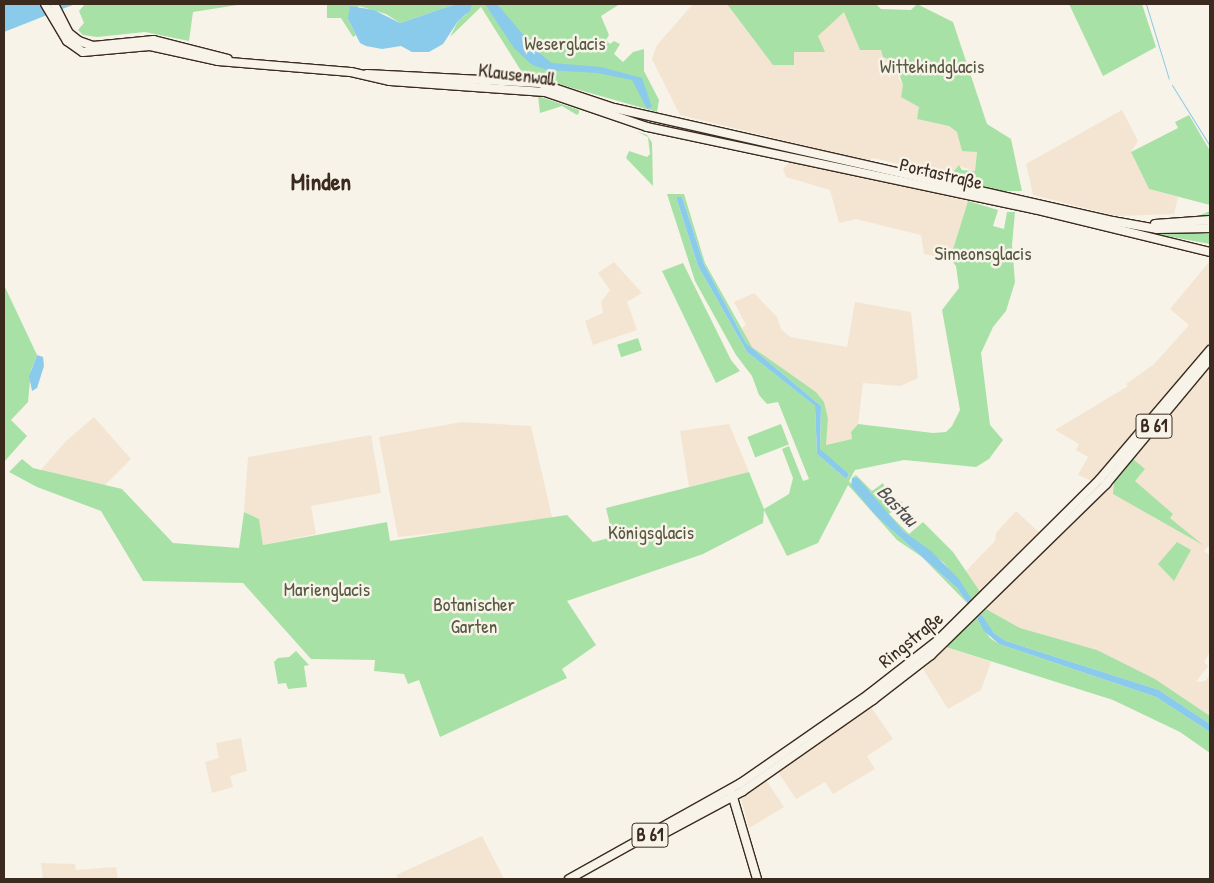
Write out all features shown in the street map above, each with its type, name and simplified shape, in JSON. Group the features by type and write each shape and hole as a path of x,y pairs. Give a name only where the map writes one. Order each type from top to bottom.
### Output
{"main road":[{"name":"Klausenwall","path":"45,4 56,26 88,53 150,46 218,62 232,61"},
{"path":"54,4 70,39"},
{"name":"Klausenwall","path":"70,39 92,46 154,40 232,61 362,74 527,81 614,108 665,120"},
{"name":"Klausenwall","path":"362,74 398,82 544,92 664,131"},
{"name":"Portastraße","path":"665,120 1133,225"},
{"name":"Portastraße","path":"664,131 1034,209 1210,252"},
{"path":"1133,225 1210,220"},
{"path":"1133,225 1210,228"},
{"name":"Ringstraße","path":"580,879 731,794 902,678 970,615 1036,546 1066,510 1100,479 1210,350"},
{"name":"Ringstraße","path":"980,604 1106,484 1210,359"},
{"path":"731,794 757,879"},
{"name":"Ringstraße","path":"569,879 731,794"}],"shaded area":[{"path":"693,4 771,4 844,12 895,62 899,79 919,107 917,119 949,126 957,132 966,149 977,152 975,171 959,166 950,176 873,158 868,161 680,115 652,59 657,45"},
{"path":"1122,110 1138,141 1131,152 1149,189 1178,197 1174,214 1117,216 1033,195 1026,164"},
{"path":"790,161 968,201 950,259 924,254 921,235 856,219 839,223 830,190 786,177 783,169"},
{"path":"1210,261 1210,342 1092,481 1078,475 1088,457 1076,450 1079,444 1055,430 1128,386 1126,384 1153,365 1166,351 1189,325 1170,309"},
{"path":"614,262 642,293 627,302 637,330 593,345 585,321 603,313 601,302 610,290 598,273"},
{"path":"754,293 777,317 781,329 790,337 847,347 855,302 911,312 918,378 900,386 863,383 858,424 851,432 852,439 825,445 828,418 824,402 816,392 752,347 744,335 742,328 746,325 734,302"},
{"path":"1210,362 1210,544 1204,551 1210,555 1210,652 1204,662 1208,666 1196,682 1205,681 1210,675 1210,716 1154,679 1097,650 1020,628 986,609 1100,495"},
{"path":"94,417 131,459 104,486 40,471 66,441"},
{"path":"461,422 531,426 552,517 516,525 398,537 379,437"},
{"path":"729,424 749,472 689,487 680,431"},
{"path":"371,435 381,493 311,506 316,534 263,545 259,519 244,512 248,457"},
{"path":"1016,511 1041,534 981,593 966,571 995,541 996,533"},
{"path":"946,647 991,662 981,690 948,709 923,669"},
{"path":"871,707 893,739 867,756 875,769 833,794 825,782 796,799 778,772"},
{"path":"241,738 247,771 230,776 233,787 212,793 205,762 219,758 216,743"},
{"path":"766,780 784,807 749,828 741,798"},
{"path":"482,836 504,879 398,879 396,875"},
{"path":"41,863 75,864 76,870 116,867 118,879 43,879"}],"green space":[{"path":"85,4 244,4 193,12 189,41 145,32 97,37 83,35 78,30 84,23 79,11"},
{"path":"327,4 456,4 400,23 386,14 359,6 348,19 356,35 353,37 341,18 327,18"},
{"name":"Weserglacis","path":"467,4 620,4 601,16 609,35 606,40 610,44 614,41 620,44 614,54 623,62 633,52 644,49 644,71 659,100 657,112 523,74 481,7 450,37 458,21 467,14"},
{"name":"Wittekindglacis","path":"727,4 876,4 881,9 911,10 917,4 953,22 987,124 1011,139 1022,191 997,191 934,177 935,172 950,176 959,165 962,170 975,171 977,152 962,151 957,132 949,126 917,119 919,107 901,97 903,85 895,62 883,57 881,50 860,50 844,12 818,36 825,52 794,52 794,65 773,65"},
{"path":"1069,4 1142,4 1156,47 1103,76"},
{"path":"538,96 579,110 579,113 577,115 562,106 540,113"},
{"path":"1189,115 1210,151 1210,205 1149,189 1131,152 1178,128 1175,122"},
{"path":"636,131 647,135 652,143 653,186 626,158 629,151 647,157 650,154 648,137"},
{"path":"667,194 684,194 705,263 752,347 816,392 824,402 828,418 826,445 852,439 851,432 858,424 933,433 946,432 952,426 960,410 942,310 959,288 956,266 950,259 968,201 998,210 993,226 1004,229 1007,212 1015,212 1012,245 1015,282 1006,311 993,327 981,353 990,425 1003,440 989,459 976,467 904,460 855,470 849,481 877,517 957,588 969,605 922,557 897,540 848,485 818,543 787,556 764,510 763,523 703,554 567,601 596,645 562,669 567,678 440,737 419,680 408,684 404,674 374,671 375,660 311,659 243,583 143,581 101,511 37,487 9,472 22,459 33,468 122,489 173,543 239,548 244,512 259,519 263,545 387,522 390,541 567,515 593,542 613,537 606,508 749,472 764,509 789,494 793,478 782,449 789,446 803,481 809,479 778,402 767,404 759,395 752,376 736,355 695,281","holes":["676,197 682,197 704,264 746,343 821,406 820,450 849,474 846,479 817,454 815,406 747,352 698,266"]},
{"path":"1210,211 1210,244 1156,234"},
{"path":"683,263 731,360 740,371 716,383 662,271"},
{"path":"4,285 37,355 31,370 28,402 11,420 27,436 4,462"},
{"path":"638,338 642,350 621,357 617,345"},
{"path":"781,424 789,445 755,457 747,437"},
{"path":"1133,459 1145,469 1135,481 1173,514 1170,518 1203,545 1113,494 1114,482"},
{"path":"856,475 872,491 883,483 889,499 903,502 889,514 909,534 923,522 953,552 981,593 973,601 944,563 903,531 887,515 870,492 852,478"},
{"path":"1177,542 1191,550 1174,581 1158,564"},
{"path":"986,609 1020,628 1097,650 1155,679 1210,716 1210,724 1159,690 1006,641 994,633 984,620 981,614"},
{"path":"977,618 990,638 999,644 1156,697 1210,732 1210,753 1180,732 1113,700 946,647"},
{"path":"296,651 309,665 304,666 307,687 288,689 286,683 278,684 274,662 278,658 289,657"}],"water":[{"path":"4,4 75,4 4,32"},
{"path":"456,4 472,4 470,11 458,21 443,44 429,52 412,52 401,46 382,49 366,46 360,43 348,19 350,6 374,10 400,23"},
{"path":"485,4 498,5 537,51 552,63 601,67 642,78 652,107 647,109 632,80 597,73 547,70 532,65 514,48"},
{"path":"676,197 682,197 704,264 746,343 821,406 820,449 849,474 846,479 817,454 815,406 747,352 698,266"},
{"path":"37,355 43,357 44,366 37,388 32,391 29,376"},
{"path":"852,478 858,478 903,531 931,551 958,578 973,601 969,605 957,588 877,517 851,486"},
{"path":"981,614 994,633 1006,641 1159,690 1210,724 1210,732 1156,697 999,644 984,631 977,618"}],"waterway":[{"path":"1146,4 1169,79"},
{"path":"1172,85 1210,146"}],"district":[{"name":"Minden","path":"321,182"}],"park label":[{"name":"Simeonsglacis","path":"983,254"},
{"name":"Königsglacis","path":"651,533"},
{"name":"Marienglacis","path":"327,590"},
{"name":"Botanischer Garten","path":"474,616"}],"water label":[{"name":"Bastau","path":"898,505"}]}
